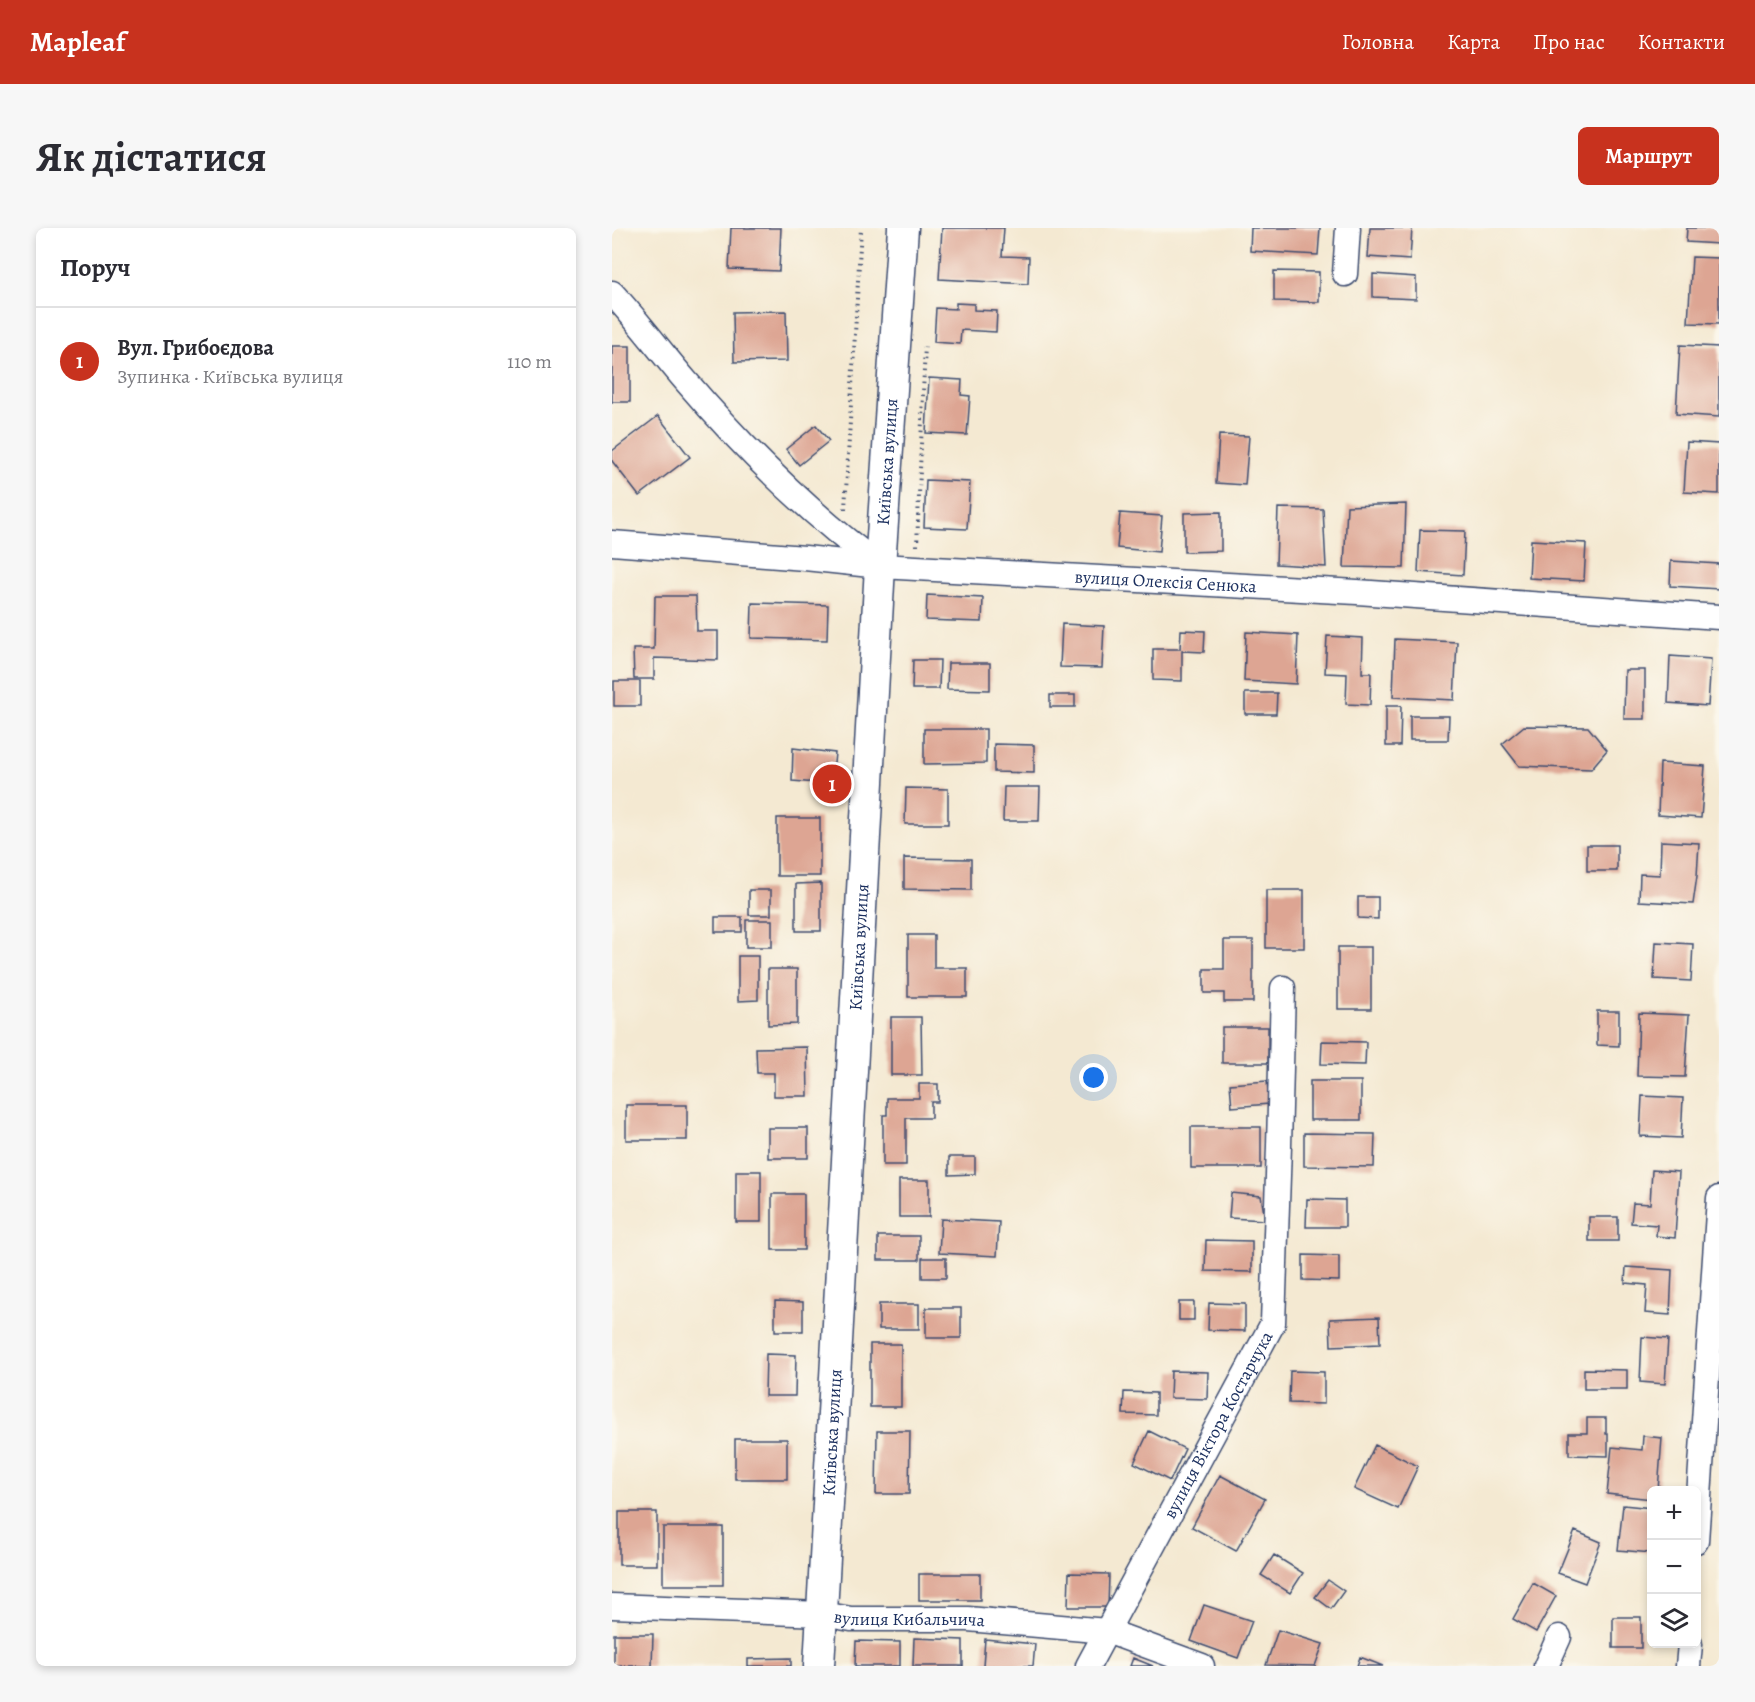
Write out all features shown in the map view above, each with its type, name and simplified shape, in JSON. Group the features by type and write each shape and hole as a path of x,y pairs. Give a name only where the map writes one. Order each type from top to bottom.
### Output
{"main road":[{"name":"Київська вулиця","path":"819,1666 880,566 903,228"}],"street":[{"path":"1345,273 1348,228"},
{"path":"612,293 686,381 738,438 843,537 880,566"},
{"name":"вулиця Олексія Сенюка","path":"612,543 880,566 1345,591 1719,617"},
{"name":"вулиця Віктора Костарчука","path":"1088,1666 1273,1323 1283,988"},
{"path":"1696,1540 1719,1198"},
{"name":"вулиця Кибальчича","path":"612,1606 822,1614 851,1619 968,1619 1107,1631 1202,1666"},
{"path":"1546,1666 1559,1637"},
{"path":"1688,1666 1690,1648"}],"path":[{"path":"843,537 861,228"},
{"path":"916,568 925,334"}],"building":[{"path":"731,228 781,228 779,271 729,269"},
{"path":"942,228 1004,228 1002,256 1029,257 1028,284 939,279"},
{"path":"1251,228 1320,228 1318,255 1250,251"},
{"path":"1370,228 1412,228 1410,260 1368,257"},
{"path":"1687,228 1719,228 1719,244 1686,242"},
{"path":"1692,257 1719,258 1719,324 1688,323"},
{"path":"1274,271 1319,272 1319,302 1274,301"},
{"path":"1373,274 1416,277 1416,299 1373,297"},
{"path":"956,303 974,304 974,310 997,311 996,332 961,330 960,344 934,342 936,308 956,309"},
{"path":"786,311 787,361 734,362 733,312"},
{"path":"1680,345 1719,347 1719,417 1676,414"},
{"path":"612,346 630,346 630,402 612,402"},
{"path":"929,378 962,380 961,395 970,396 967,435 926,433"},
{"path":"658,416 690,457 639,496 612,461 612,451"},
{"path":"816,425 829,441 799,465 786,449"},
{"path":"1219,435 1249,436 1245,485 1216,483"},
{"path":"1687,442 1719,444 1719,494 1684,492"},
{"path":"926,480 970,482 967,529 924,527"},
{"path":"1406,504 1404,568 1344,567 1347,506"},
{"path":"1278,508 1323,509 1326,567 1276,564"},
{"path":"1221,512 1221,551 1184,552 1184,513"},
{"path":"1120,513 1162,516 1159,552 1117,548"},
{"path":"1420,530 1465,531 1463,575 1418,572"},
{"path":"1531,540 1586,543 1584,581 1529,578"},
{"path":"1671,561 1719,564 1719,589 1670,586"},
{"path":"927,595 983,598 982,622 926,620"},
{"path":"655,596 696,596 697,631 718,631 718,660 654,658 654,679 634,679 633,649 654,649"},
{"path":"752,603 828,605 827,640 751,638"},
{"path":"1062,624 1104,626 1102,668 1060,667"},
{"path":"1181,630 1205,631 1204,652 1182,651 1182,681 1153,680 1153,649 1180,649"},
{"path":"1246,632 1298,635 1296,684 1244,681"},
{"path":"1327,636 1363,638 1362,673 1371,673 1370,705 1346,704 1347,674 1325,673"},
{"path":"1395,639 1457,642 1454,700 1393,697"},
{"path":"1670,656 1711,659 1708,706 1668,703"},
{"path":"913,660 940,660 939,689 912,689"},
{"path":"948,663 990,663 990,690 947,689"},
{"path":"1625,670 1645,670 1645,719 1624,719"},
{"path":"614,681 640,681 640,706 614,706"},
{"path":"1245,693 1277,693 1276,714 1245,714"},
{"path":"1050,695 1075,695 1075,707 1050,707"},
{"path":"1386,706 1401,706 1400,746 1386,746"},
{"path":"1410,716 1449,716 1448,740 1410,740"},
{"path":"1524,726 1588,727 1607,750 1591,769 1519,766 1502,744"},
{"path":"924,729 986,729 986,763 924,764"},
{"path":"994,744 1034,745 1034,773 994,772"},
{"path":"793,748 835,753 832,784 792,781"},
{"path":"1660,763 1705,766 1701,818 1658,815"},
{"path":"1004,787 1040,787 1039,821 1003,821"},
{"path":"906,788 948,789 948,824 905,824"},
{"path":"777,818 820,818 820,876 777,876"},
{"path":"1661,841 1699,843 1693,904 1639,901 1640,874 1660,875"},
{"path":"1587,845 1617,845 1617,871 1587,871"},
{"path":"904,858 971,859 971,890 904,889"},
{"path":"821,883 821,931 796,931 796,884"},
{"path":"749,890 771,890 771,915 749,915"},
{"path":"1266,890 1304,890 1304,948 1266,948"},
{"path":"1358,897 1378,897 1378,919 1358,918"},
{"path":"715,917 742,917 742,932 715,932"},
{"path":"746,920 772,920 772,947 746,947"},
{"path":"908,935 934,935 934,968 967,968 967,997 908,997"},
{"path":"1224,940 1253,940 1253,1002 1224,1002 1224,993 1204,993 1204,969 1224,969"},
{"path":"1656,942 1693,944 1691,981 1654,979"},
{"path":"1338,947 1371,947 1371,1009 1338,1009"},
{"path":"738,956 758,956 758,1000 738,1001"},
{"path":"768,969 797,969 797,1024 768,1025"},
{"path":"1597,1011 1619,1011 1619,1046 1597,1045"},
{"path":"1639,1013 1689,1015 1685,1077 1637,1076"},
{"path":"891,1017 921,1017 922,1075 891,1075"},
{"path":"1222,1027 1268,1027 1268,1063 1222,1063"},
{"path":"1322,1041 1366,1042 1365,1065 1321,1064"},
{"path":"807,1047 808,1096 774,1096 774,1073 757,1073 756,1048"},
{"path":"1267,1081 1269,1104 1232,1107 1230,1084"},
{"path":"1310,1081 1361,1081 1361,1120 1310,1120"},
{"path":"919,1084 938,1084 938,1102 931,1102 931,1118 906,1118 906,1165 883,1165 883,1115 887,1115 887,1098 919,1098"},
{"path":"1642,1096 1683,1098 1681,1138 1640,1136"},
{"path":"626,1105 687,1105 687,1140 626,1140"},
{"path":"1191,1127 1261,1127 1261,1168 1191,1168"},
{"path":"768,1128 808,1128 808,1158 768,1158"},
{"path":"1304,1133 1375,1134 1374,1167 1304,1166"},
{"path":"949,1157 975,1157 975,1174 949,1175"},
{"path":"1652,1170 1679,1172 1675,1238 1656,1236 1657,1225 1631,1223 1633,1203 1650,1204"},
{"path":"736,1171 761,1171 761,1222 736,1222"},
{"path":"899,1180 929,1180 929,1217 899,1217"},
{"path":"1231,1193 1261,1196 1265,1220 1229,1218"},
{"path":"772,1194 804,1194 804,1250 772,1250"},
{"path":"1307,1199 1345,1200 1345,1227 1306,1227"},
{"path":"1589,1217 1618,1217 1618,1241 1589,1241"},
{"path":"941,1219 999,1222 997,1256 939,1253"},
{"path":"878,1236 919,1236 919,1260 878,1260"},
{"path":"1206,1240 1252,1241 1252,1272 1205,1271"},
{"path":"1303,1255 1339,1256 1339,1281 1303,1280"},
{"path":"922,1258 946,1258 946,1278 922,1278"},
{"path":"1626,1267 1672,1270 1670,1315 1645,1313 1647,1285 1625,1283"},
{"path":"775,1301 803,1302 803,1331 775,1331"},
{"path":"1179,1302 1194,1302 1194,1320 1179,1320"},
{"path":"1209,1303 1245,1304 1245,1331 1208,1330"},
{"path":"879,1304 919,1304 919,1329 879,1329"},
{"path":"926,1308 961,1308 961,1338 926,1338"},
{"path":"1379,1317 1380,1344 1331,1346 1330,1319"},
{"path":"1642,1337 1668,1339 1665,1384 1640,1382"},
{"path":"870,1344 901,1344 901,1407 870,1407"},
{"path":"766,1354 796,1355 795,1396 765,1396"},
{"path":"1584,1369 1627,1370 1627,1389 1584,1389"},
{"path":"1171,1371 1208,1372 1207,1399 1170,1398"},
{"path":"1290,1371 1324,1372 1324,1404 1289,1403"},
{"path":"1124,1392 1156,1393 1156,1415 1123,1414"},
{"path":"1587,1418 1606,1418 1608,1456 1569,1455 1569,1433 1587,1433"},
{"path":"877,1431 910,1431 909,1494 876,1494"},
{"path":"1149,1431 1185,1449 1170,1481 1134,1463"},
{"path":"1643,1436 1662,1438 1658,1486 1647,1486 1647,1498 1607,1494 1612,1447 1642,1450"},
{"path":"735,1439 787,1439 787,1479 735,1479"},
{"path":"1375,1445 1418,1466 1398,1509 1354,1489"},
{"path":"1220,1475 1265,1499 1236,1551 1192,1527"},
{"path":"1623,1505 1647,1507 1647,1553 1618,1550"},
{"path":"619,1512 657,1512 657,1565 619,1565"},
{"path":"663,1527 723,1527 723,1585 663,1585"},
{"path":"1575,1531 1601,1542 1585,1583 1558,1573"},
{"path":"1274,1555 1303,1573 1290,1593 1261,1575"},
{"path":"1069,1573 1109,1574 1108,1607 1068,1607"},
{"path":"919,1574 980,1574 980,1600 919,1600"},
{"path":"1328,1580 1344,1591 1331,1609 1315,1597"},
{"path":"1533,1583 1556,1596 1536,1632 1513,1619"},
{"path":"1204,1605 1252,1621 1238,1658 1191,1641"},
{"path":"1613,1617 1641,1617 1641,1648 1613,1648"},
{"path":"1278,1630 1323,1644 1315,1666 1266,1665"},
{"path":"614,1634 653,1634 652,1666 614,1666"},
{"path":"914,1638 963,1640 963,1666 913,1666"},
{"path":"985,1639 1035,1644 1033,1666 983,1666"},
{"path":"856,1641 900,1642 900,1666 855,1666"},
{"path":"1360,1657 1383,1666 1357,1666"},
{"path":"791,1658 791,1666 748,1666 748,1659"},
{"path":"1133,1658 1153,1666 1130,1666"}],"place":[{"name":"Вул. Грибоєдова","path":"832,784"}]}
